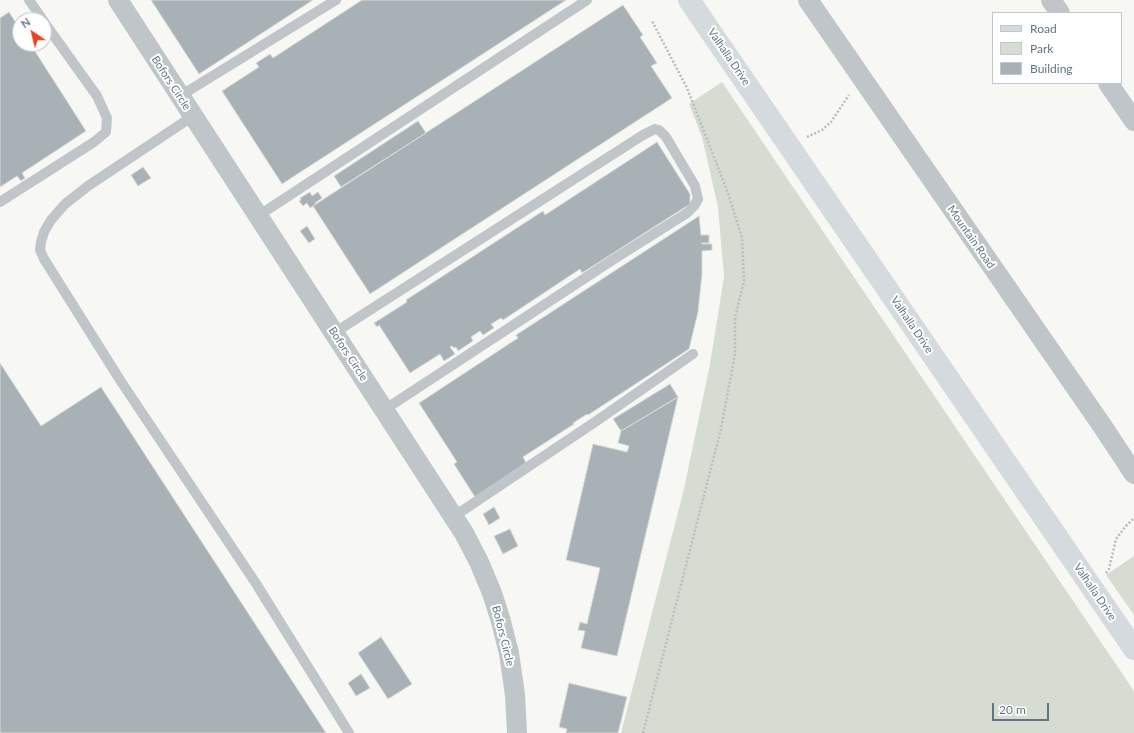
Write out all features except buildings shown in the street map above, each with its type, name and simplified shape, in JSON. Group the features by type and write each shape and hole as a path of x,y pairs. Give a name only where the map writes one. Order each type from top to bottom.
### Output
{"main road":[{"name":"Valhalla Drive","path":"690,0 1134,649"}],"street":[{"name":"Bofors Circle","path":"118,0 464,533 479,562 492,593 500,618 509,653 515,695 517,733"},
{"name":"Mountain Road","path":"808,0 1134,474"},
{"path":"1051,0 1059,12"},
{"path":"1109,84 1134,121"}],"lane":[{"path":"29,0 37,12"},
{"path":"180,96 336,0"},
{"path":"258,216 587,0"},
{"path":"0,202 94,142 106,132 107,118 97,96 52,34"},
{"path":"193,116 88,186 65,204 51,220 44,232 40,250 44,259 120,380 256,582 349,733"},
{"path":"334,333 643,135 655,129 659,130 666,137 695,186 698,199 687,213 384,410"},
{"path":"453,517 693,354"}],"path":[{"path":"644,733 721,429 735,354 735,318 744,280 742,238 728,193 687,88 652,21"},
{"path":"805,139 822,130 831,122 853,89 863,80"},
{"path":"1104,577 1109,569 1116,539 1134,518"}],"green space":[{"path":"722,82 1134,691 1134,733 621,733 684,489 710,364 724,277 718,207 702,137 689,104"},
{"path":"1134,556 1134,615 1106,575"}]}
